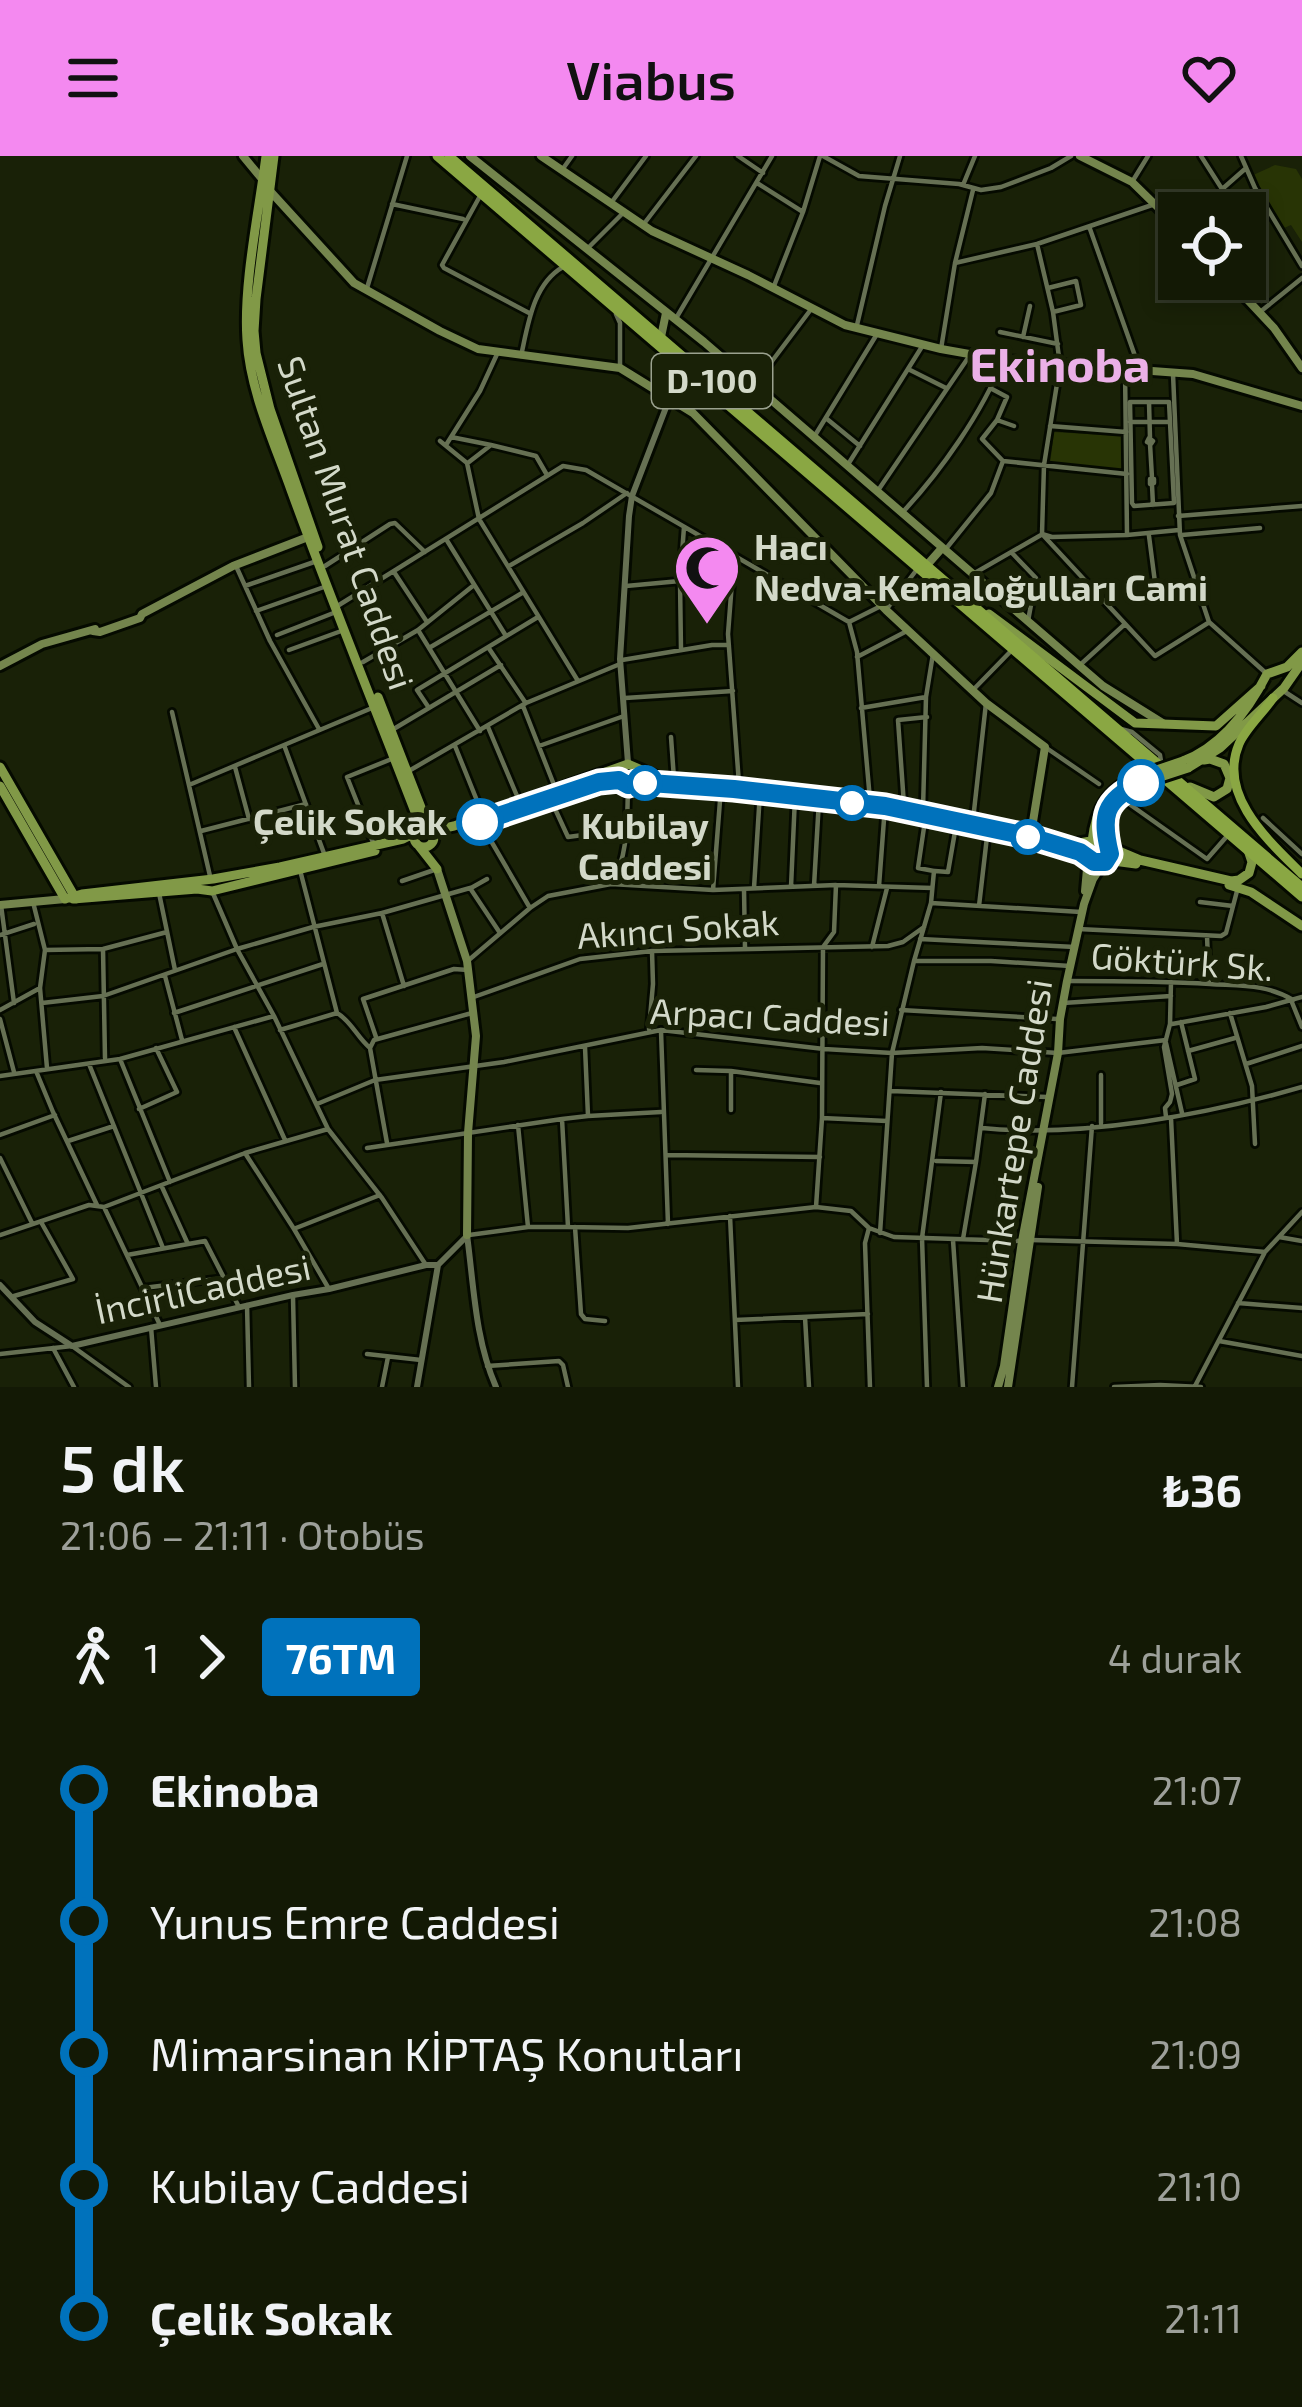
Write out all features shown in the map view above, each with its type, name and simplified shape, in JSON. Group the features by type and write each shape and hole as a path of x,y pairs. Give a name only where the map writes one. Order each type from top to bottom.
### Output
{"highway":[{"name":"D-100","path":"436,156 922,567 975,606 1302,887"},
{"name":"D-100","path":"449,156 1302,897"},
{"path":"1283,691 1238,747 1236,782 1256,826 1302,874"}],"main road":[{"path":"243,156 342,272 366,290 478,349 620,368 693,413 884,608 986,704 1045,747 1031,836"},
{"name":"Sultan Murat Caddesi","path":"270,156 254,332 270,409 344,630 424,837"},
{"path":"470,156 754,385 1079,666 1122,700 1165,725"},
{"path":"541,156 644,225 856,328 1003,360 1193,374 1302,406"},
{"path":"1075,156 1132,182 1158,207"},
{"path":"586,273 612,269"},
{"path":"1248,300 1302,368"},
{"path":"661,337 666,313"},
{"path":"0,666 42,644 142,614 236,566 311,536"},
{"path":"922,567 943,549"},
{"name":"Sultan Murat Caddesi","path":"321,564 326,586 407,772 424,837"},
{"path":"975,606 1136,723 1216,726 1267,677 1302,652"},
{"path":"1204,760 1283,691 1302,662"},
{"path":"1267,677 1285,676 1283,691"},
{"path":"1267,677 1265,687 1283,691"},
{"path":"1185,765 1230,729 1267,677"},
{"path":"1083,908 1096,817 1115,788 1210,759 1224,764 1230,778 1219,796 1207,796 1174,779"},
{"path":"628,782 618,772 629,767"},
{"path":"628,782 638,776 629,767"},
{"path":"72,898 159,893 300,870 424,837 629,767 650,776 904,806 988,828 1073,844 1107,845 1140,860 1231,881 1249,873 1248,850"},
{"path":"1,777 72,898"},
{"path":"1083,908 1105,861 1104,820 1109,808 1140,780"},
{"path":"481,819 599,782 721,788 885,806 974,820 1031,836 1094,862 1138,864 1238,887 1302,926"},
{"path":"1,905 211,885 424,837"},
{"path":"424,837 468,966 475,1066 467,1235"},
{"name":"Hünkartepe Caddesi","path":"998,1387 1083,908"},
{"path":"1009,1387 1026,1240"}],"street":[{"path":"366,290 407,156"},
{"path":"562,170 572,156"},
{"path":"611,203 646,156"},
{"path":"644,225 696,156"},
{"path":"738,156 763,173"},
{"path":"675,320 772,156"},
{"path":"773,287 821,156 859,176 974,189 1001,187 1075,156"},
{"path":"856,328 900,156"},
{"path":"963,185 975,156"},
{"path":"1132,182 1148,156"},
{"path":"1201,156 1222,190"},
{"path":"1240,156 1302,266"},
{"path":"1220,192 1245,169"},
{"path":"758,183 802,212"},
{"path":"941,349 955,263 974,189"},
{"path":"481,194 442,265 531,314"},
{"path":"392,204 464,220"},
{"path":"955,263 1037,244 1155,204"},
{"path":"586,250 623,213"},
{"path":"1090,228 1140,370"},
{"path":"1037,244 1060,365 1044,465 1042,534 1155,656 1209,622"},
{"path":"520,356 545,280 565,266"},
{"path":"1260,312 1302,278"},
{"path":"1048,288 1076,281 1081,305 1053,311"},
{"path":"1024,337 1030,306"},
{"path":"614,308 620,323 620,368"},
{"path":"754,385 812,308"},
{"path":"1000,332 1058,344"},
{"path":"814,437 878,334"},
{"path":"847,466 923,345"},
{"path":"498,352 480,391 443,443 467,463 479,518 578,681"},
{"path":"878,491 970,355"},
{"path":"902,513 986,400 1003,360"},
{"path":"629,767 620,662 629,495 681,365"},
{"path":"1125,368 1134,506 1174,502 1173,372"},
{"path":"908,369 948,389"},
{"path":"982,439 1007,397 992,388"},
{"path":"1128,402 1172,402"},
{"path":"1127,535 1128,402"},
{"path":"1149,402 1153,505"},
{"path":"1172,402 1180,532 1209,622 1267,677"},
{"path":"826,418 860,446"},
{"path":"997,419 1014,426"},
{"path":"1130,422 1170,422"},
{"path":"967,426 1003,460 1127,474"},
{"path":"1050,426 1126,432"},
{"path":"451,437 536,455 547,475"},
{"path":"1131,442 1149,441"},
{"path":"467,463 491,445"},
{"path":"943,549 991,493 1003,460"},
{"path":"277,635 338,609 563,466 586,470 849,622 857,657 870,802"},
{"path":"1131,484 1151,482"},
{"path":"507,567 629,495"},
{"path":"1178,516 1302,506"},
{"path":"245,586 321,564 390,524 425,552"},
{"path":"681,650 684,526"},
{"path":"973,574 1042,534 1261,528"},
{"path":"1149,533 1156,590"},
{"path":"446,538 506,637"},
{"path":"1012,552 1036,578 1028,621"},
{"path":"734,556 729,645 739,784"},
{"path":"236,566 320,729"},
{"path":"849,622 884,608 922,567"},
{"path":"394,572 427,622"},
{"path":"624,586 680,581"},
{"path":"363,662 418,630 474,585"},
{"path":"256,611 326,586"},
{"path":"429,648 522,592"},
{"path":"429,708 417,690 538,617"},
{"path":"1079,666 1125,624"},
{"path":"289,650 344,630"},
{"path":"418,630 484,729 520,803"},
{"path":"857,657 908,630"},
{"path":"407,772 524,704 620,662 729,645"},
{"path":"488,647 524,704 568,837 627,829"},
{"path":"972,691 1012,649"},
{"path":"933,654 926,697 918,868 948,872 957,820"},
{"path":"391,730 500,665"},
{"path":"622,698 733,691"},
{"path":"1283,691 1302,694"},
{"path":"1283,691 1302,703"},
{"path":"861,708 926,697"},
{"path":"974,820 986,704"},
{"path":"189,785 375,706"},
{"path":"172,712 211,885 237,949 328,1130 380,1195 426,1264"},
{"path":"539,746 624,716"},
{"path":"904,806 898,720 927,717"},
{"path":"670,736 674,779"},
{"path":"284,745 325,856"},
{"path":"455,746 492,848 530,908"},
{"path":"1045,747 1100,784"},
{"path":"374,845 347,777 394,758"},
{"path":"235,766 249,819"},
{"path":"611,884 627,829 628,782"},
{"path":"713,890 721,788"},
{"path":"754,888 760,792"},
{"path":"791,887 796,797"},
{"path":"814,886 819,800"},
{"path":"1125,801 1207,859 1228,834"},
{"path":"200,832 306,804"},
{"path":"885,806 883,886 872,947 896,945 924,927"},
{"path":"1263,818 1302,853"},
{"path":"979,906 988,828"},
{"path":"402,881 437,869"},
{"path":"300,870 337,1013 370,1048"},
{"path":"880,1233 892,1053 931,903 934,871"},
{"path":"42,1003 103,996 237,949 382,913 487,879"},
{"path":"376,1038 363,999 468,966 530,908 560,892 611,884 713,890 836,885 932,888"},
{"path":"816,1208 823,1118 823,947 834,932 836,885"},
{"path":"1078,929 1226,933 1238,887"},
{"path":"470,888 500,933"},
{"path":"744,889 746,949"},
{"path":"159,893 175,972"},
{"path":"33,902 45,950 40,988 47,1068"},
{"path":"1199,902 1234,906"},
{"path":"931,903 1083,908"},
{"path":"1,905 14,1003"},
{"path":"382,913 404,986"},
{"path":"2,935 37,923"},
{"path":"45,950 103,950 166,932"},
{"path":"1207,936 1209,984"},
{"path":"920,939 1075,947"},
{"name":"Akıncı Sokak","path":"471,998 580,959 652,951 872,947"},
{"path":"103,950 105,1060"},
{"path":"649,1032 652,951"},
{"path":"914,961 1070,966"},
{"path":"174,1013 323,964"},
{"path":"164,976 182,1040"},
{"name":"Göktürk Sk.","path":"1067,981 1264,987 1292,1000"},
{"path":"1171,982 1164,1047 1172,1094 1167,1113 1177,1244"},
{"path":"0,998 2,1009 40,988"},
{"path":"1063,1003 1172,996"},
{"path":"1170,1024 1302,997"},
{"path":"1292,1000 1302,1028"},
{"path":"901,1010 1060,1019"},
{"path":"280,1030 337,1013"},
{"path":"387,1143 370,1048 376,1038 472,1013"},
{"path":"1229,1013 1254,1101 1255,1144"},
{"path":"0,1076 119,1059 274,1016"},
{"path":"0,1019 15,1074"},
{"path":"1177,1084 1195,1079 1181,1022"},
{"path":"234,1027 285,1141"},
{"path":"662,1030 668,1224"},
{"name":"Arpacı Caddesi","path":"316,1104 375,1080 662,1030 892,1053 982,1048 1058,1053 1166,1041"},
{"path":"1188,1051 1237,1038"},
{"path":"1166,1041 1183,1114"},
{"path":"585,1045 588,1116"},
{"path":"1246,1064 1302,1046"},
{"path":"140,1109 177,1092 156,1048"},
{"path":"119,1059 170,1182"},
{"path":"89,1062 163,1248"},
{"path":"696,1070 822,1083"},
{"path":"36,1071 143,1288 155,1326 156,1387"},
{"path":"730,1071 731,1110"},
{"path":"1101,1075 1101,1125"},
{"path":"982,1128 1044,1132 1101,1125 1254,1101 1302,1087"},
{"path":"891,1091 1050,1097"},
{"path":"927,1387 922,1238 941,1092"},
{"path":"963,1240 985,1094"},
{"path":"1167,1113 1181,1105"},
{"path":"367,1148 562,1119 663,1112"},
{"path":"0,1135 55,1115"},
{"path":"823,1118 887,1120"},
{"path":"562,1119 581,1314 585,1319 605,1321"},
{"path":"518,1125 529,1227"},
{"path":"68,1142 114,1126"},
{"path":"1072,1387 1092,1126"},
{"path":"0,1235 78,1208 140,1194 245,1153 328,1130"},
{"path":"245,1153 329,1289"},
{"path":"666,1155 820,1157"},
{"path":"0,1158 73,1279 4,1292"},
{"path":"933,1162 976,1162"},
{"path":"161,1185 187,1242"},
{"path":"294,1229 380,1195"},
{"path":"417,1387 438,1265 467,1235 529,1227 668,1224 816,1208 851,1211 869,1228 894,1237 1085,1240 1265,1252"},
{"path":"1114,1387 1198,1386 1265,1252 1302,1212"},
{"path":"730,1216 737,1387"},
{"path":"869,1228 865,1243 870,1387"},
{"path":"467,1235 477,1324 496,1387"},
{"path":"1279,1237 1302,1241"},
{"path":"128,1255 202,1239 209,1244 243,1306 249,1387"},
{"path":"953,1240 963,1387"},
{"path":"455,1250 470,1260"},
{"name":"İncirliCaddesi","path":"4,1292 35,1322 72,1346 438,1265"},
{"path":"143,1288 225,1277"},
{"path":"293,1295 295,1387"},
{"path":"1238,1303 1302,1308"},
{"path":"734,1320 868,1314"},
{"path":"805,1317 808,1387"},
{"path":"1219,1341 1302,1356"},
{"path":"0,1354 72,1346 129,1387"},
{"path":"53,1348 72,1385 58,1387"},
{"path":"368,1354 421,1360"},
{"path":"382,1387 388,1356"},
{"path":"487,1366 559,1361 568,1387"}],"green space":[{"path":"1275,165 1296,169 1302,179 1302,242 1291,225 1284,228 1266,192 1251,176"},
{"path":"1054,432 1123,436 1122,469 1050,464"}],"bus line":[{"name":"76TM","path":"480,822 599,782 619,780 628,785 721,788 885,806 1031,837 1098,863 1110,854 1104,834 1109,808 1120,794 1141,783"}],"place":[{"name":"Hacı Nedva-Kemaloğulları Cami","path":"707,627"},
{"name":"Kubilay Caddesi","path":"645,783"},
{"name":"Çelik Sokak","path":"480,822"}],"district":[{"name":"Ekinoba","path":"1060,365"}]}
